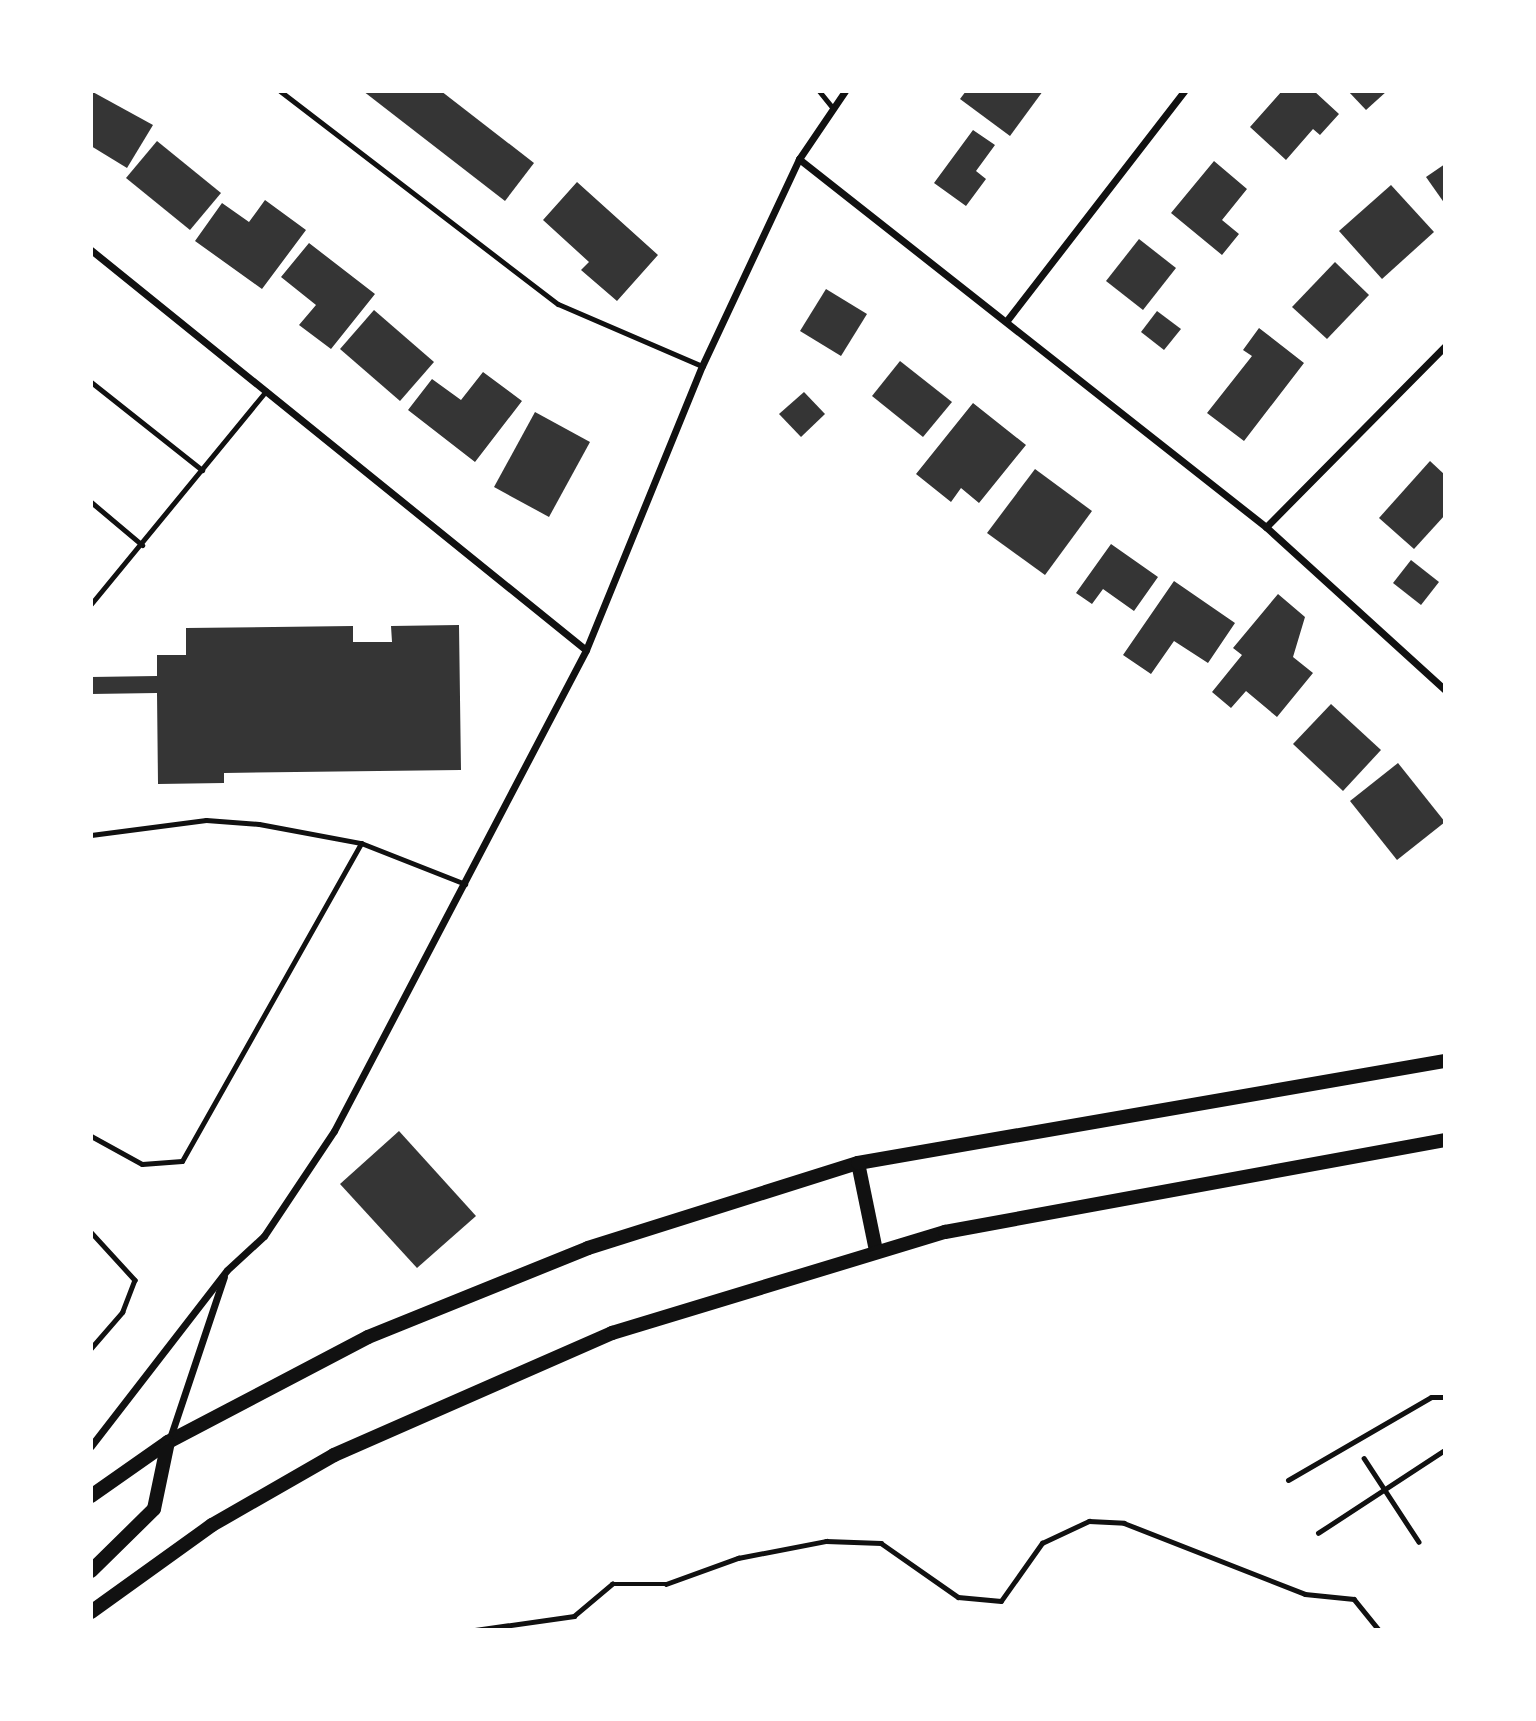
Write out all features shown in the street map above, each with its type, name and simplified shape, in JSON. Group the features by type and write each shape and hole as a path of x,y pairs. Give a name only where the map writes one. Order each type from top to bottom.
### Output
{"main road":[{"path":"91,1496 169,1442 368,1337 549,1264 858,1163 1445,1061"},
{"path":"91,1612 212,1525 334,1455 612,1333 945,1232 1445,1140"},
{"path":"858,1163 876,1251"},
{"path":"91,1571 154,1509 169,1442"}],"street":[{"path":"91,1446 227,1270 264,1236 334,1131 466,885 586,650 702,366 799,159 845,91"},
{"path":"1008,319 1184,91"},
{"path":"799,159 1008,319 1266,527 1445,690"},
{"path":"91,250 586,650"},
{"path":"1266,527 1445,346"},
{"path":"169,1442 227,1270"}],"lane":[{"path":"281,91 558,304 702,366"},
{"path":"819,91 833,108"},
{"path":"91,382 202,470"},
{"path":"91,604 266,391"},
{"path":"91,502 142,545"},
{"path":"91,835 205,820 361,843 466,885"},
{"path":"91,1136 142,1164 182,1161 361,843"},
{"path":"1288,1480 1431,1397 1445,1397"}],"path":[{"path":"91,1232 135,1280 123,1312 91,1349"},
{"path":"1354,1442 1419,1542"},
{"path":"1318,1533 1445,1450"},
{"path":"475,1630 574,1616 612,1584 674,1582 738,1558 826,1541 881,1543 958,1597 1001,1601 1042,1543 1089,1521 1124,1523 1305,1594 1354,1599 1380,1630"}],"building":[{"path":"91,91 153,125 127,168 91,146"},
{"path":"363,91 441,91 534,163 505,201"},
{"path":"966,91 1043,91 1010,136 960,99"},
{"path":"1282,91 1314,91 1339,114 1320,135 1313,129 1286,160 1250,127"},
{"path":"1348,91 1387,91 1366,110"},
{"path":"973,130 995,145 976,171 986,179 966,206 934,183"},
{"path":"157,141 221,193 190,230 126,178"},
{"path":"1214,161 1247,189 1222,220 1239,234 1222,255 1171,213"},
{"path":"1445,164 1445,204 1426,177"},
{"path":"577,182 658,255 617,301 581,270 589,262 543,220"},
{"path":"1391,185 1434,232 1382,279 1339,231"},
{"path":"265,200 306,230 262,289 195,241 222,203 249,222"},
{"path":"1139,239 1176,268 1143,310 1106,281"},
{"path":"309,243 375,294 331,349 299,325 316,305 281,277"},
{"path":"1335,262 1369,295 1327,339 1292,307"},
{"path":"826,289 867,314 841,356 800,331"},
{"path":"374,310 434,362 400,401 340,349"},
{"path":"1157,311 1181,329 1164,350 1141,332"},
{"path":"1259,328 1304,363 1244,441 1207,413 1252,356 1243,350"},
{"path":"900,361 952,402 923,437 872,396"},
{"path":"483,372 522,401 475,462 408,410 432,379 461,400"},
{"path":"804,392 825,414 801,437 779,414"},
{"path":"973,403 1026,445 979,503 961,488 951,502 916,474"},
{"path":"535,412 590,442 549,517 494,487"},
{"path":"1430,461 1445,475 1445,515 1414,549 1379,518"},
{"path":"1035,469 1092,511 1045,575 987,533"},
{"path":"1111,544 1158,577 1134,611 1103,589 1092,604 1076,593"},
{"path":"1411,560 1439,582 1421,605 1393,583"},
{"path":"1174,581 1235,623 1208,663 1174,641 1151,674 1123,655"},
{"path":"1278,594 1305,617 1293,657 1313,673 1277,717 1246,691 1231,708 1212,692 1242,655 1233,648"},
{"path":"459,625 461,770 224,773 224,783 158,784 157,693 91,694 91,677 157,676 157,655 186,655 186,628 353,626 353,642 392,642 391,626"},
{"path":"1331,704 1381,750 1343,791 1293,744"},
{"path":"1398,763 1445,822 1397,860 1350,801"},
{"path":"399,1131 476,1216 417,1268 340,1184"}]}
